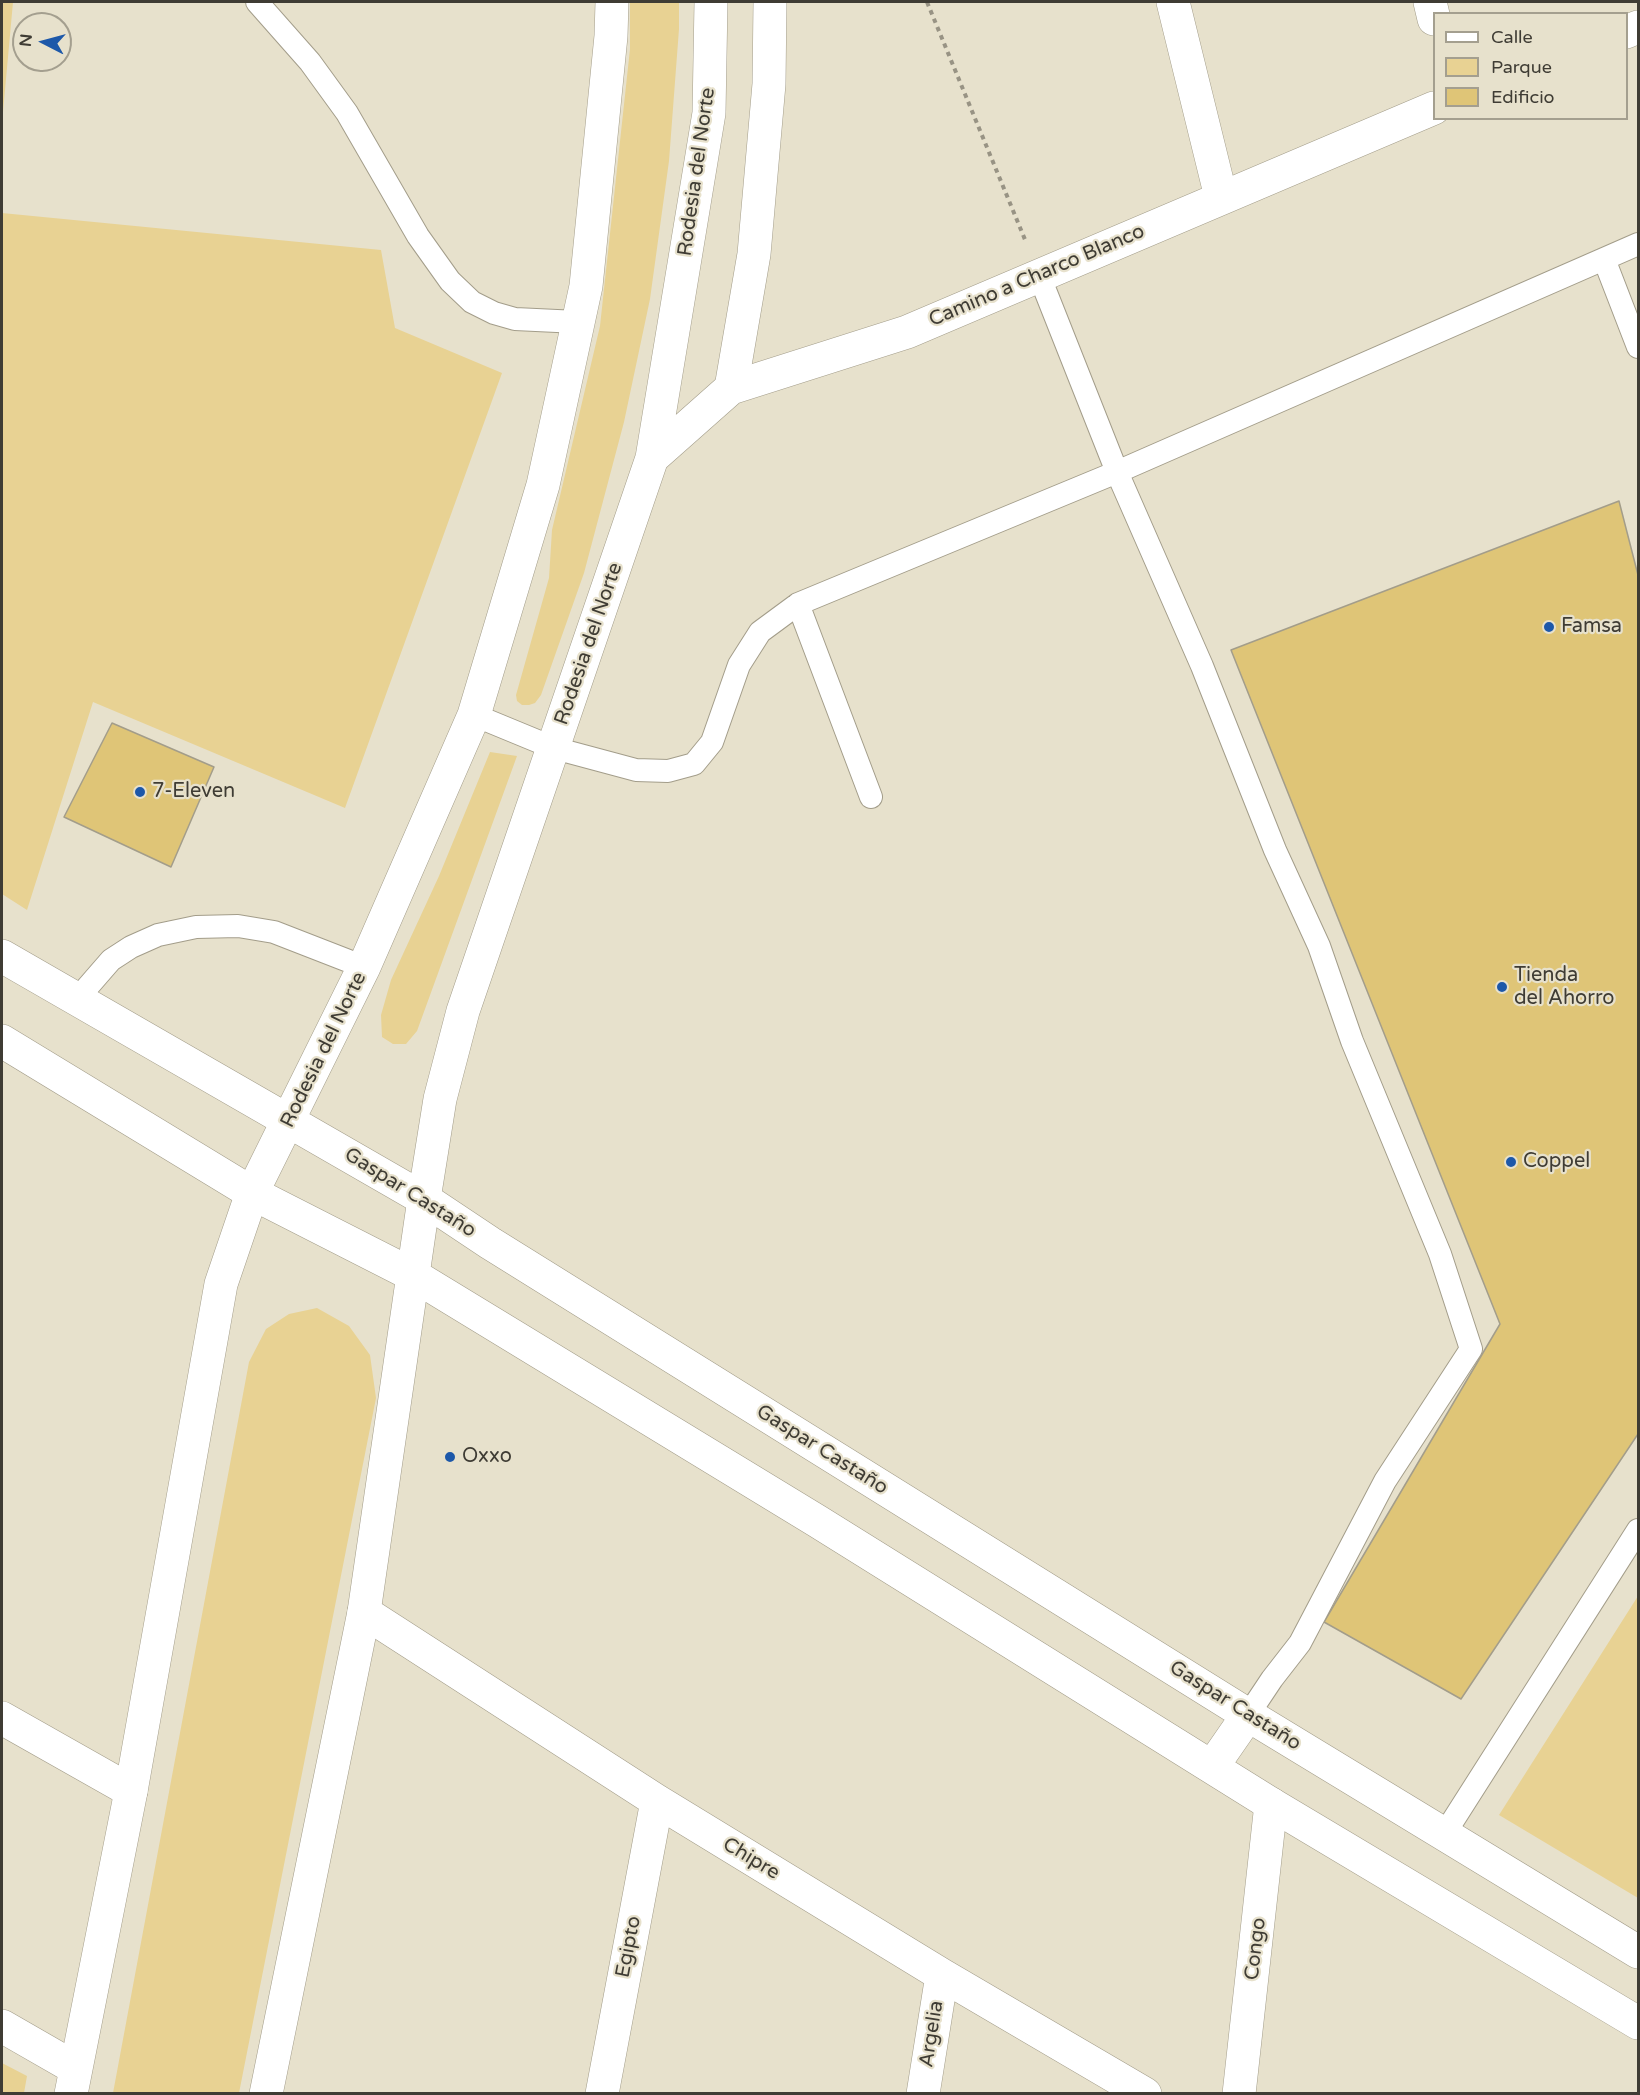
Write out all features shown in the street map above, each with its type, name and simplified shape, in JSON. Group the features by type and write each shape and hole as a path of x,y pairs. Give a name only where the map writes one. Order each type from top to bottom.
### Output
{"street":[{"name":"Rodesia del Norte","path":"73,2081 131,1791 221,1284 252,1193 364,967 474,715 543,485 586,286 611,36 612,2"},
{"name":"Rodesia del Norte","path":"266,2094 364,1612 440,1100 463,1011 652,458 709,112 711,2"},
{"path":"731,388 754,254 769,84 770,2"},
{"path":"1173,2 1221,197"},
{"name":"Camino a Charco Blanco","path":"652,458 731,388 907,332 1433,108"},
{"name":"Gaspar Castaño","path":"2,956 424,1199 500,1250 1248,1715 1638,1952"},
{"path":"2,1041 252,1193 413,1275 817,1521 1271,1804 1638,2023"},
{"name":"Chipre","path":"364,1612 657,1801 942,1975 1145,2094"},
{"path":"1212,1767 1248,1715"},
{"path":"2,1718 131,1791"},
{"name":"Egipto","path":"602,2094 657,1801"},
{"name":"Congo","path":"1239,2094 1271,1804"},
{"name":"Argelia","path":"923,2094 942,1975"},
{"path":"2,2026 73,2081"}],"lane":[{"path":"257,2 310,62 347,113 418,236 450,280 472,302 494,313 514,319 578,322"},
{"path":"474,715 554,748 636,770 668,771 694,764 712,742 739,665 760,632 798,604 1117,472 1638,244"},
{"path":"1604,259 1638,347"},
{"path":"1039,275 1117,472 1202,666 1275,850 1319,946 1352,1041 1440,1254 1471,1349 1385,1481 1300,1643 1248,1715"},
{"path":"798,604 871,797"},
{"path":"78,998 111,960 131,947 158,935 196,927 238,926 274,932 364,967"},
{"path":"1445,1833 1638,1530"}],"path":[{"path":"927,2 1039,275"}],"green space":[{"path":"2,2 13,2 12,12 2,123"},
{"path":"630,2 679,2 669,161 650,299 624,422 584,573 541,695 535,703 522,705 517,701 516,695 549,578 552,530 600,326 630,49"},
{"path":"2,213 381,250 395,328 502,373 345,808 93,702 27,910 2,894"},
{"path":"490,752 517,756 417,1031 406,1044 393,1044 382,1037 381,1015 391,980 439,876"},
{"path":"317,1308 349,1326 370,1355 376,1398 239,2093 113,2093 249,1362 266,1329 289,1314"},
{"path":"1638,1596 1638,1898 1499,1815"},
{"path":"2,2063 27,2076 24,2093 2,2093"}],"building":[{"name":"Tienda del Ahorro","path":"1619,501 1638,575 1638,1434 1461,1699 1324,1622 1500,1324 1231,650"},
{"name":"7-Eleven","path":"112,723 214,767 171,867 64,817"}],"place":[{"name":"Famsa","path":"1549,627"},
{"name":"7-Eleven","path":"140,792"},
{"name":"Tienda del Ahorro","path":"1502,987"},
{"name":"Coppel","path":"1511,1162"},
{"name":"Oxxo","path":"450,1457"}]}
